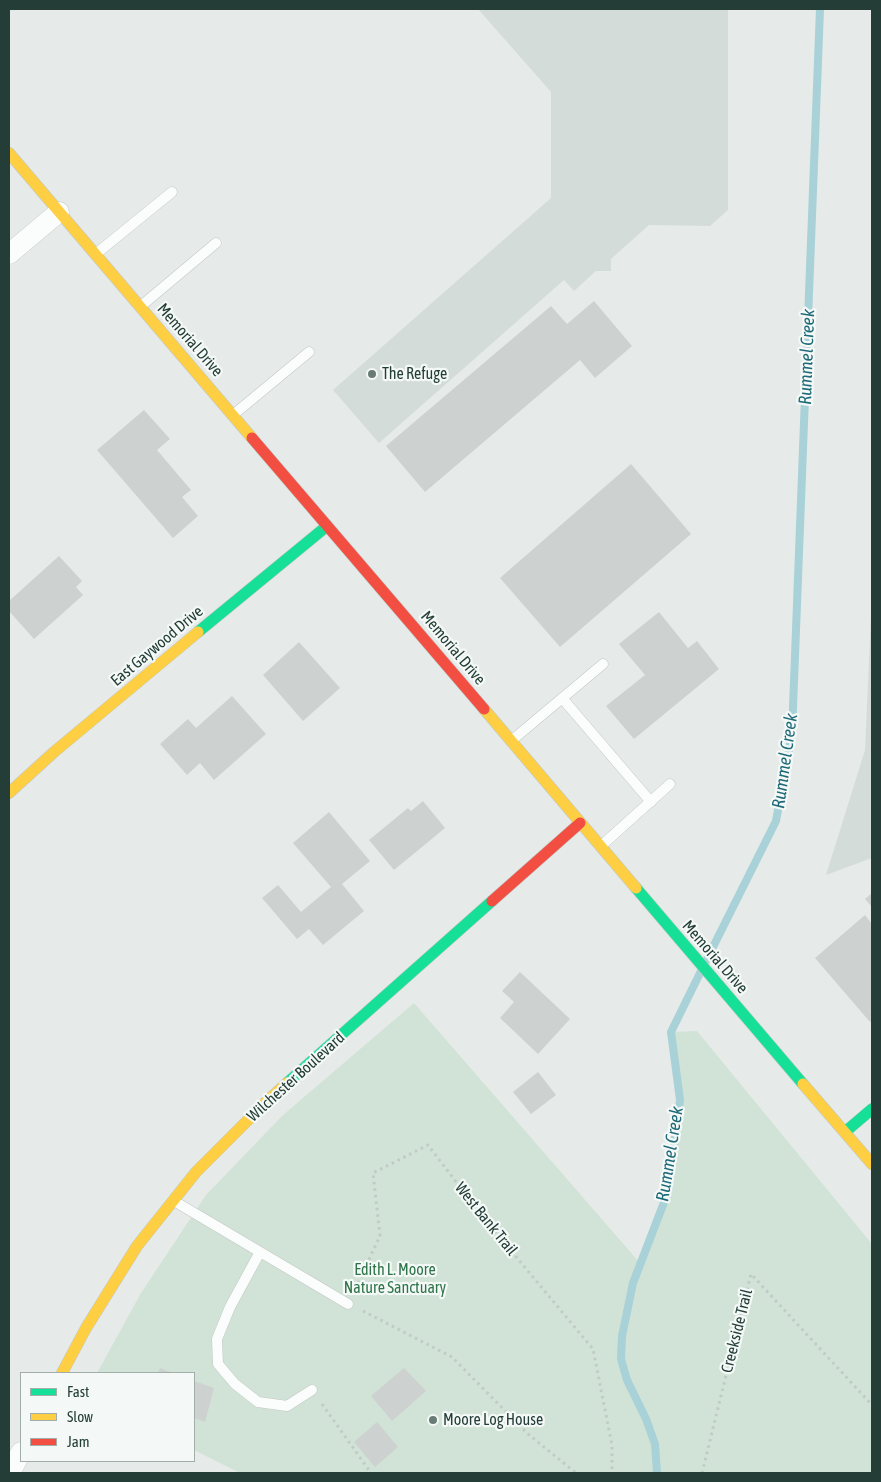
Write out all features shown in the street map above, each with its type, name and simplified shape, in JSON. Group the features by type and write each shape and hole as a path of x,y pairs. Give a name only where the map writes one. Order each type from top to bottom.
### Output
{"main road":[{"name":"Memorial Drive","path":"9,153 872,1164"},
{"name":"East Gaywood Drive","path":"9,793 54,752 327,526"},
{"name":"Wilchester Boulevard","path":"63,1372 86,1328 137,1246 196,1172 265,1103 580,823"},
{"path":"845,1132 872,1109"}],"street":[{"path":"9,254 58,212"},
{"path":"10,1473 20,1454"}],"lane":[{"path":"95,254 172,192"},
{"path":"140,307 216,243"},
{"path":"233,415 309,352"},
{"path":"510,742 603,664"},
{"path":"562,698 651,802"},
{"path":"600,846 670,784"},
{"path":"173,1200 348,1304"},
{"path":"260,1252 230,1307 217,1339 218,1364 235,1384 258,1402 287,1406 312,1390"}],"path":[{"name":"West Bank Trail","path":"348,1304 380,1236 373,1173 428,1145 482,1216 593,1349 612,1444 612,1473"},
{"name":"Creekside Trail","path":"702,1473 751,1274 872,1404"},
{"path":"348,1304 452,1357 528,1434 576,1473"},
{"path":"312,1390 371,1473"}],"shaded area":[{"path":"478,9 728,9 728,210 710,226 649,225 611,259 611,271 596,271 574,291 564,280 379,443 333,390 551,198 551,92"},
{"path":"872,594 872,858 826,875 865,750"}],"green space":[{"name":"Edith L. Moore Nature Sanctuary","path":"414,1003 640,1263 668,1192 680,1100 671,1032 697,1031 872,1244 872,1473 240,1473 195,1450 195,1372 98,1372 141,1293 206,1195 283,1115"}],"building":[{"path":"594,301 632,346 595,378 580,360 425,492 386,446 551,306 567,324"},
{"path":"144,410 170,439 157,450 191,490 182,497 198,516 173,538 97,450"},
{"path":"631,464 691,534 560,647 500,578"},
{"path":"59,556 82,581 76,587 83,595 34,639 9,611 9,601"},
{"path":"659,612 688,648 697,641 719,669 634,739 606,706 645,675 619,644"},
{"path":"299,642 340,688 303,721 263,675"},
{"path":"232,696 266,734 214,780 200,763 187,775 160,744 188,719 196,728"},
{"path":"423,801 445,828 394,870 369,840 408,808 411,811"},
{"path":"329,812 370,861 342,884 364,911 323,945 309,929 297,939 262,898 278,885 301,912 331,887 293,843"},
{"path":"872,893 872,907 865,899"},
{"path":"865,915 872,924 872,1020 870,1022 815,958"},
{"path":"520,972 570,1019 538,1054 500,1018 514,1002 502,991"},
{"path":"538,1072 556,1095 531,1114 513,1092"},
{"path":"160,1368 170,1372 158,1372"},
{"path":"404,1368 426,1391 392,1421 371,1396"},
{"path":"195,1381 214,1388 205,1422 195,1418"},
{"path":"377,1422 398,1447 375,1467 354,1442"}],"waterway":[{"name":"Rummel Creek","path":"706,961 776,821 792,733 820,9"},
{"name":"Rummel Creek","path":"657,1473 655,1444 646,1419 627,1380 621,1359 622,1336 633,1283 668,1192 680,1100 671,1032 701,971"}],"traffic: fast":[{"path":"198,632 327,526"},
{"path":"636,888 803,1084"},
{"path":"287,1083 492,901"},
{"path":"845,1132 872,1109"}],"traffic: slow":[{"path":"9,153 252,438"},
{"path":"9,793 54,752 198,632"},
{"path":"484,709 636,888"},
{"path":"63,1372 86,1328 137,1246 196,1172 287,1083"},
{"path":"803,1084 872,1164"}],"traffic: jam":[{"path":"252,438 484,709"},
{"path":"492,901 580,823"}],"place":[{"name":"The Refuge","path":"372,374"},
{"name":"Moore Log House","path":"433,1420"}]}
